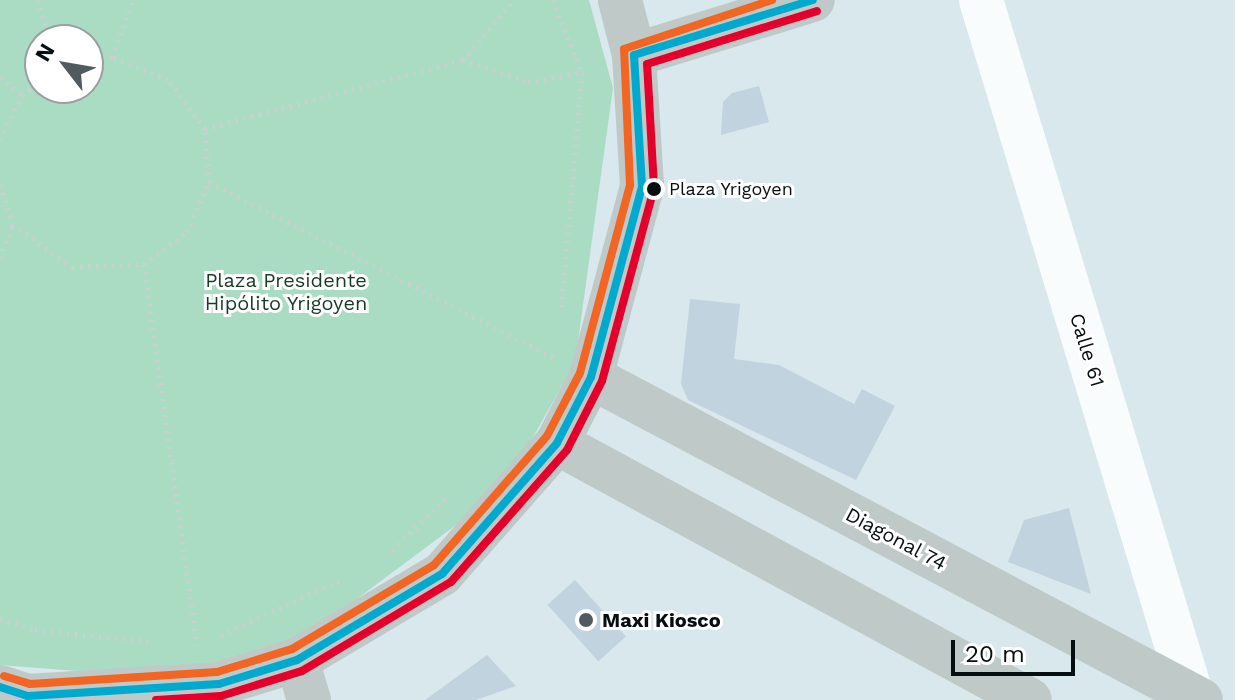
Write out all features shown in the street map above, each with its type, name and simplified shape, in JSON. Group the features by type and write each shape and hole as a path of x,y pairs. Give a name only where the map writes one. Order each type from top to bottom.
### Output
{"main road":[{"path":"0,687 28,696 221,692 303,680 442,574 557,443 591,377 642,186 634,55 620,0"},
{"path":"634,55 813,0"},
{"name":"Diagonal 74","path":"591,377 1195,698"},
{"path":"557,443 1030,700"}],"street":[{"name":"Calle 61","path":"981,0 1195,698"}],"path":[{"path":"38,0 45,24"},
{"path":"112,57 133,0"},
{"path":"463,60 514,0"},
{"path":"553,0 582,73 560,318"},
{"path":"205,129 463,60 528,82 582,73 634,55"},
{"path":"0,185 0,196 13,224 72,267 144,264 187,232 209,182 205,129 168,79 112,57 104,59"},
{"path":"0,78 22,95 0,139"},
{"path":"209,182 549,356"},
{"path":"0,258 13,224"},
{"path":"144,264 197,646"},
{"path":"543,369 554,345"},
{"path":"389,552 457,488"},
{"path":"182,645 197,646 350,576"},
{"path":"0,619 35,630 167,643"}],"green space":[{"name":"Plaza Presidente Hipólito Yrigoyen","path":"0,0 589,0 613,88 575,363 503,490 291,648 181,679 0,665"}],"building":[{"path":"759,86 769,122 721,135 723,102 732,93"},
{"path":"690,299 740,304 734,359 779,365 854,404 862,389 895,406 856,480 688,400 681,384"},
{"path":"1069,508 1091,594 1008,562 1024,520"},
{"name":"Maxi Kiosco","path":"575,580 626,636 598,661 548,605"},
{"path":"487,655 516,686 476,700 425,700"}],"transit line":[{"path":"4,676 30,684 217,672 292,649 434,565 547,436 580,373 630,185 624,49 772,0"},
{"path":"0,687 28,696 219,684 297,660 442,574 557,443 591,377 642,186 634,55 813,0"},
{"path":"156,700 221,696 302,671 451,582 567,450 602,381 654,188 647,64 817,11"}],"place":[{"name":"Plaza Yrigoyen","path":"654,189"},
{"name":"Maxi Kiosco","path":"586,620"}]}
